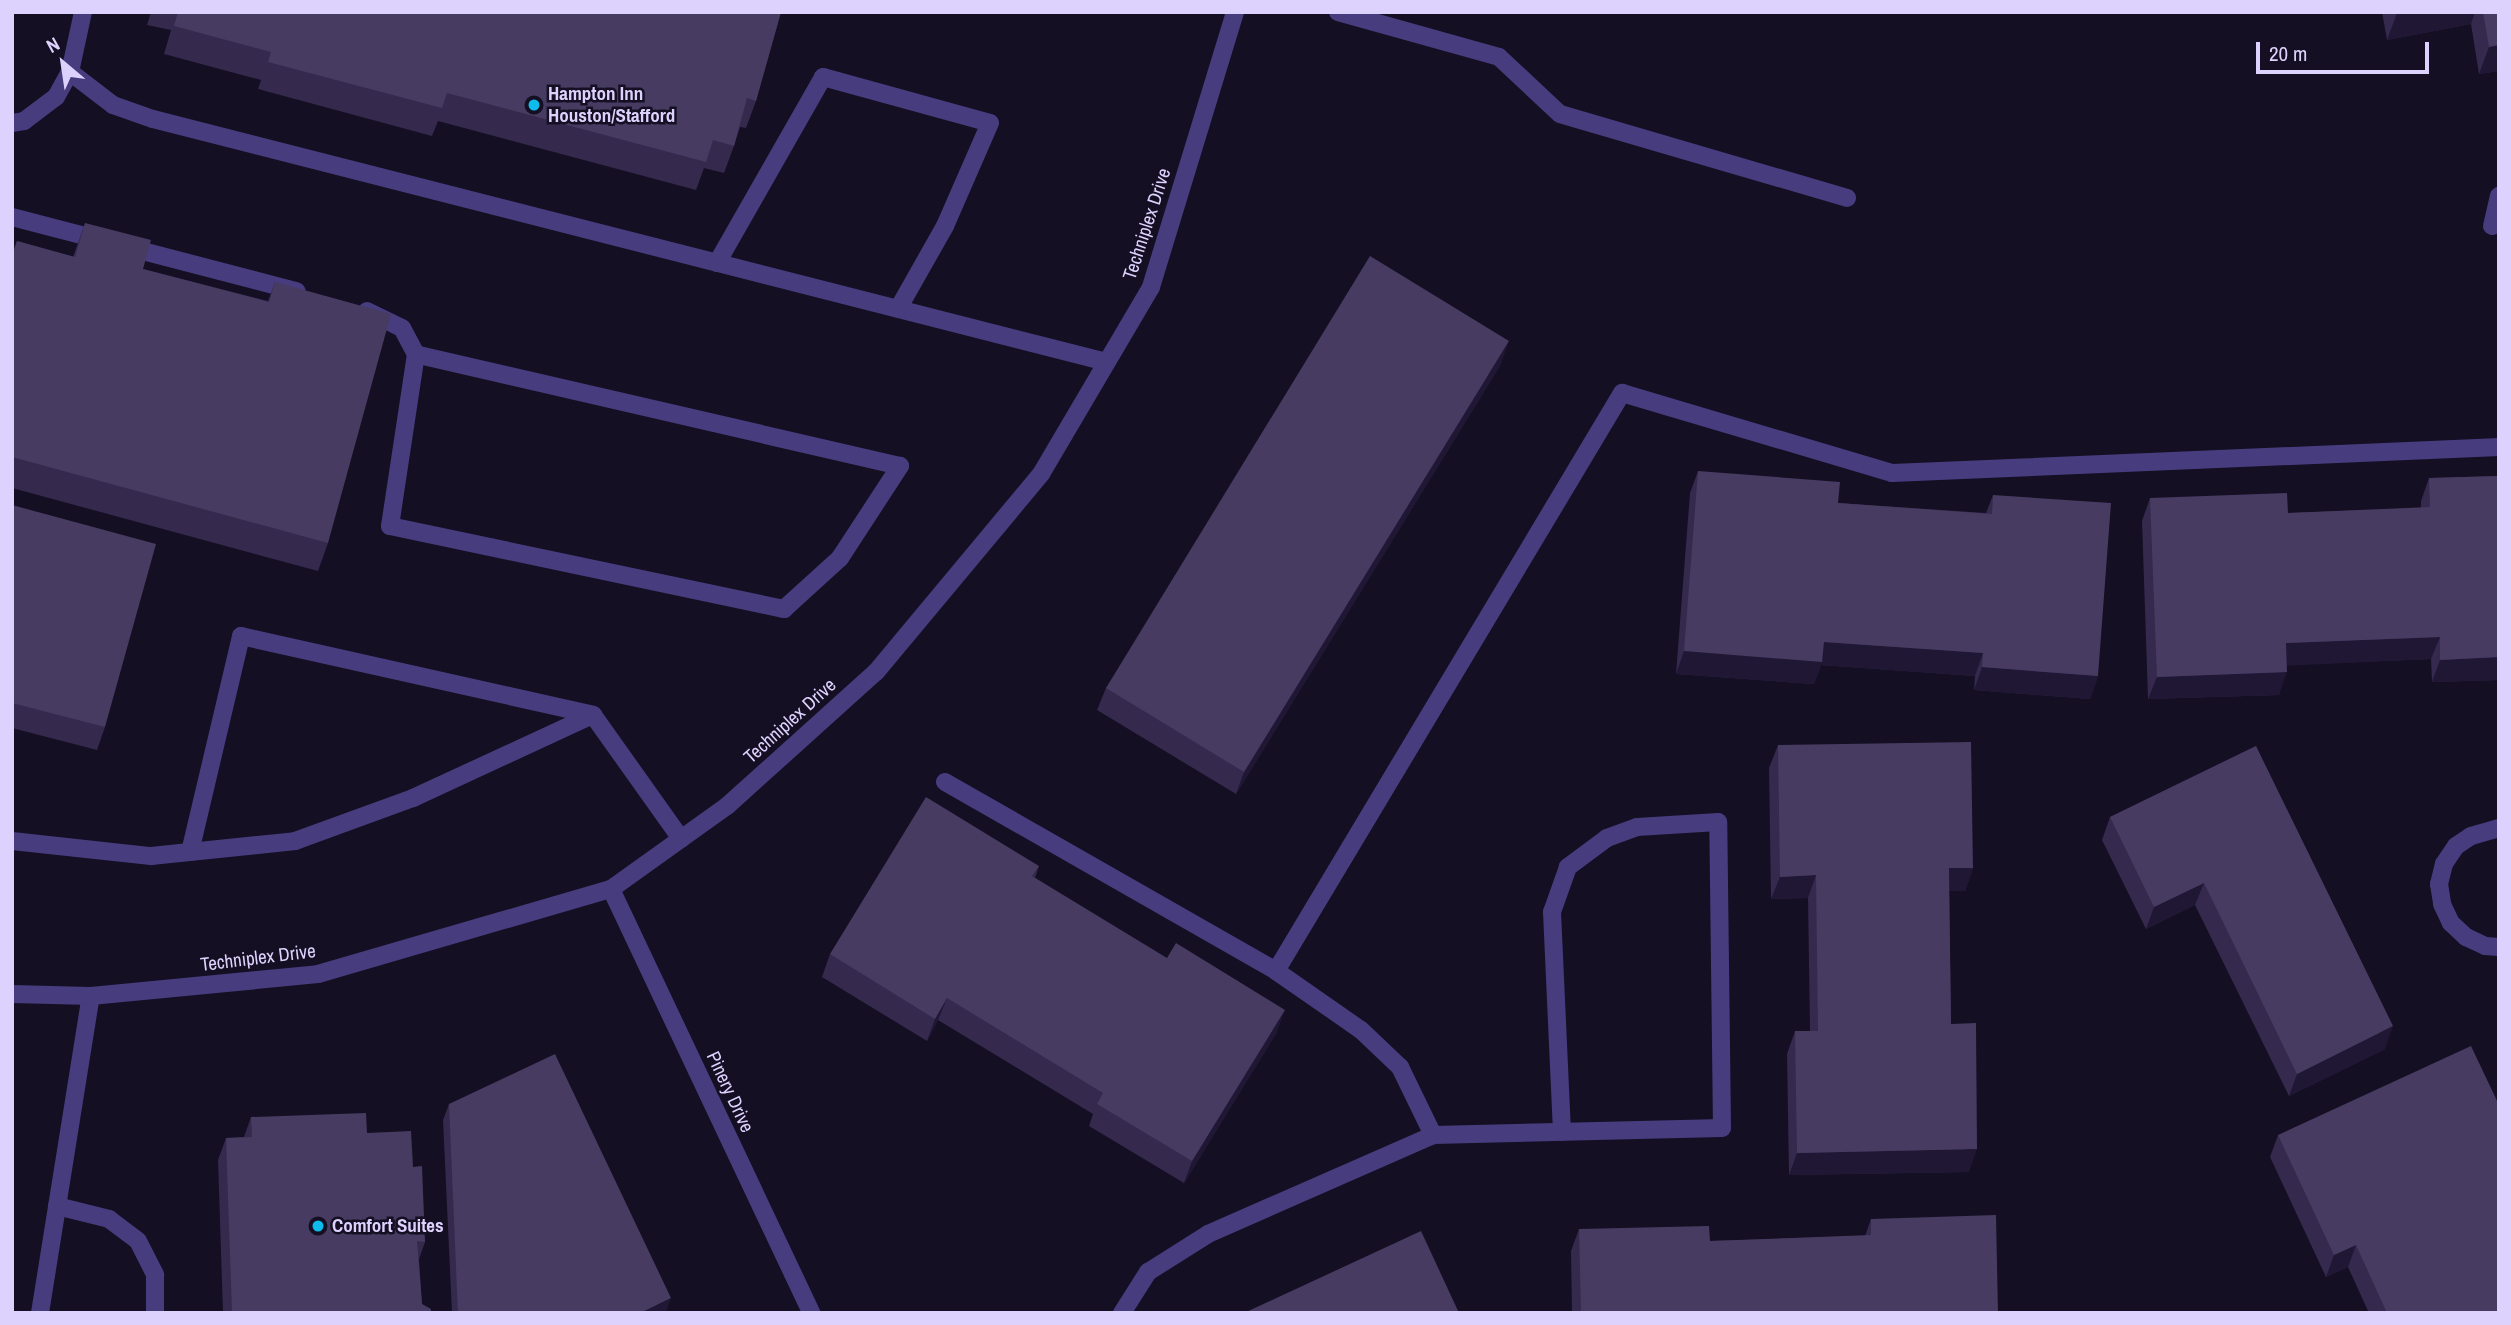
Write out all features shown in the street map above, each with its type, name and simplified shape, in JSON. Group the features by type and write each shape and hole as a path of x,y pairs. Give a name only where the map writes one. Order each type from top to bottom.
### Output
{"street":[{"path":"12,123 24,121 56,97 70,72 83,12"},
{"name":"Techniplex Drive","path":"12,994 91,996 318,974 611,889 727,806 876,672 1041,474 1151,287 1235,12"},
{"path":"1338,12 1499,57 1560,114 1847,198"},
{"path":"70,72 113,105 153,119 1107,362"},
{"path":"717,263 823,77 990,123 945,226 898,309"},
{"path":"2492,226 2499,197"},
{"path":"12,217 318,297"},
{"path":"345,304 402,328 416,354 390,526 784,609 840,558 881,499 900,466 416,354"},
{"path":"1276,971 1622,393 1892,473 2499,447"},
{"path":"190,852 241,636 593,715 681,839"},
{"path":"12,841 151,856 295,841 413,798 593,715"},
{"path":"945,782 1276,971 1361,1030 1399,1067 1433,1135"},
{"path":"1122,1313 1148,1272 1208,1234 1433,1135 1562,1132 1722,1128 1718,822 1637,827 1607,838 1568,867 1552,912 1562,1132"},
{"path":"2499,828 2471,836 2456,846 2444,864 2439,884 2442,904 2451,923 2466,937 2485,946 2499,947"},
{"name":"Pinery Drive","path":"611,889 811,1313"},
{"path":"40,1313 91,996"},
{"path":"57,1206 109,1219 138,1241 155,1275 155,1313"}],"building":[{"name":"Hampton Inn Houston/Stafford","path":"178,12 781,12 756,101 747,98 734,146 713,140 706,162 447,93 442,108 268,62 271,52 174,26"},
{"path":"2483,12 2499,12 2499,45 2489,47"},
{"path":"85,223 151,240 143,269 269,302 275,282 391,314 328,543 12,457 12,257 17,241 75,257"},
{"path":"1370,256 1509,341 1244,772 1106,688"},
{"path":"1698,471 1840,482 1838,503 1992,514 1993,495 2111,503 2098,676 1982,667 1983,653 1824,642 1822,662 1684,651"},
{"path":"2499,476 2499,657 2440,660 2440,637 2286,643 2287,672 2157,677 2150,498 2287,493 2288,513 2430,507 2429,478"},
{"path":"12,505 156,544 105,727 12,703"},
{"path":"1971,742 1973,868 1949,868 1951,1024 1976,1023 1977,1149 1797,1153 1795,1031 1818,1031 1816,875 1780,877 1778,745"},
{"path":"2256,746 2393,1026 2297,1074 2204,883 2154,907 2110,817"},
{"path":"926,797 1039,866 1032,876 1167,958 1176,943 1285,1010 1192,1161 1097,1104 1103,1093 947,998 935,1019 830,954"},
{"path":"2471,1046 2499,1105 2499,1313 2387,1313 2356,1245 2334,1255 2278,1135"},
{"path":"555,1054 671,1298 640,1313 458,1313 449,1104"},
{"name":"Comfort Suites","path":"366,1113 367,1133 411,1131 413,1167 422,1166 425,1242 417,1241 422,1304 431,1309 431,1313 232,1313 226,1138 252,1137 251,1117"},
{"path":"1996,1215 1998,1313 1581,1313 1579,1229 1709,1226 1710,1241 1871,1235 1871,1219"},
{"path":"1421,1231 1459,1313 1244,1313"}],"place":[{"name":"Hampton Inn Houston/Stafford","path":"534,105"},
{"name":"Comfort Suites","path":"318,1226"}]}
